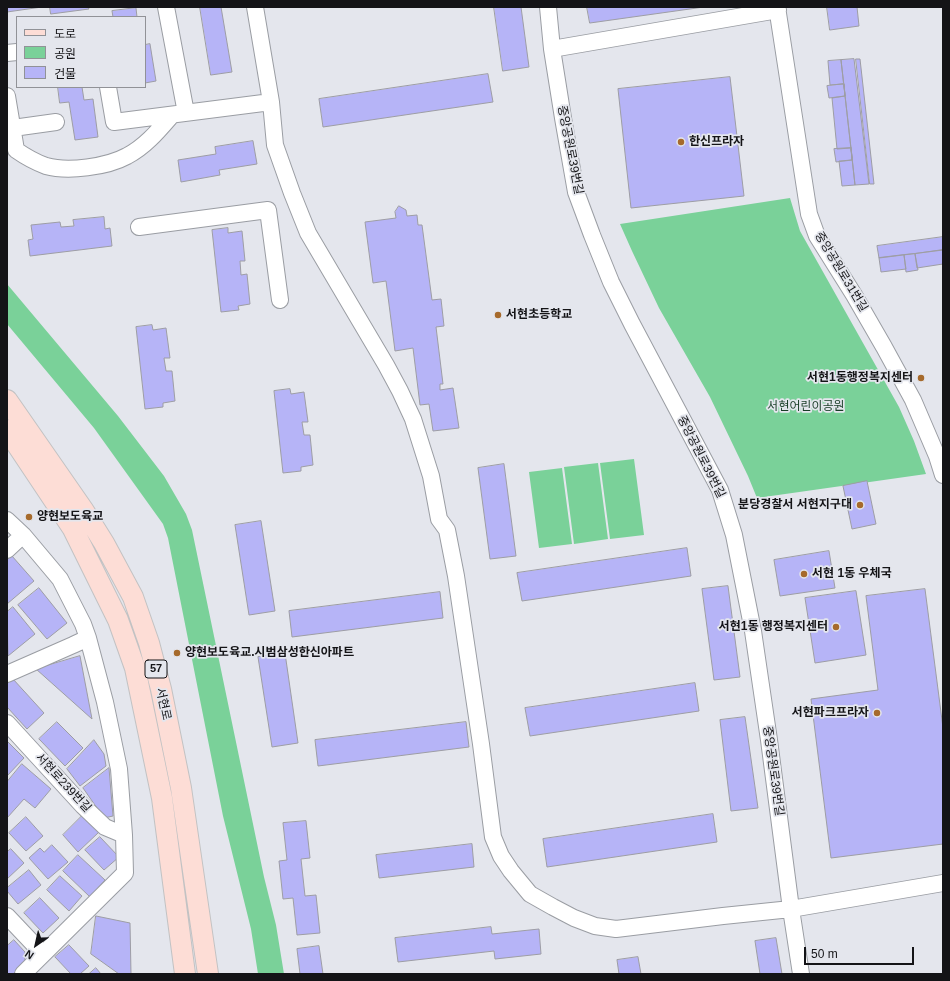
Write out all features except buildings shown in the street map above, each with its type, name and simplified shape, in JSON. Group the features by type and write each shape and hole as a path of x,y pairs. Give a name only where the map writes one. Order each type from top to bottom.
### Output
{"main road":[{"name":"서현로","path":"7,400 84,511 104,543 133,597 149,643 161,689 178,773 208,974"},
{"name":"서현로","path":"7,430 73,529 118,620 135,668 162,798 185,974"}],"street":[{"path":"166,7 179,114"},
{"path":"255,7 271,102 276,144 292,193 308,233 390,371 413,419 423,448 439,519 447,530 456,576 493,837 501,856 511,871 530,894 574,918 595,926 616,929 791,909 943,883"},
{"name":"중앙공원로39번길","path":"548,7 552,49 576,192 611,282 720,490 734,535 754,639 801,974"},
{"path":"552,49 777,8"},
{"name":"중앙공원로31번길","path":"777,8 809,214 817,236 858,301 913,400 937,456 943,475"},
{"path":"108,88 114,122 271,102"},
{"path":"7,96 16,150 36,162 48,166 70,169 112,163 127,156 141,147 179,114"},
{"path":"12,128 56,122"},
{"path":"139,227 268,210 280,300"},
{"path":"7,520 24,535 60,579 83,624 105,702 119,769 124,835 125,873 23,974"},
{"path":"7,550 24,535"},
{"path":"7,674 88,638"},
{"name":"서현로239번길","path":"7,723 89,811 105,826 124,835"},
{"path":"7,916 43,954"}],"green space":[{"name":"서현어린이공원","path":"790,198 800,231 899,407 914,441 926,474 757,498 710,397 659,308 620,224"},
{"path":"7,284 118,416 164,476 186,514 192,530 264,877 276,925 284,974 258,974 251,929 223,816 168,538 163,524 94,428 7,324"},
{"path":"634,459 644,535 610,539 600,463"},
{"path":"598,463 608,539 574,544 564,467"},
{"path":"562,468 572,544 539,548 529,472"}],"place":[{"name":"한신프라자","path":"681,142"},
{"name":"서현초등학교","path":"498,315"},
{"name":"서현1동행정복지센터","path":"921,378"},
{"name":"분당경찰서 서현지구대","path":"860,505"},
{"name":"양현보도육교","path":"29,517"},
{"name":"서현 1동 우체국","path":"804,574"},
{"name":"서현1동 행정복지센터","path":"836,627"},
{"name":"양현보도육교.시범삼성한신아파트","path":"177,653"},
{"name":"서현파크프라자","path":"877,713"}]}
